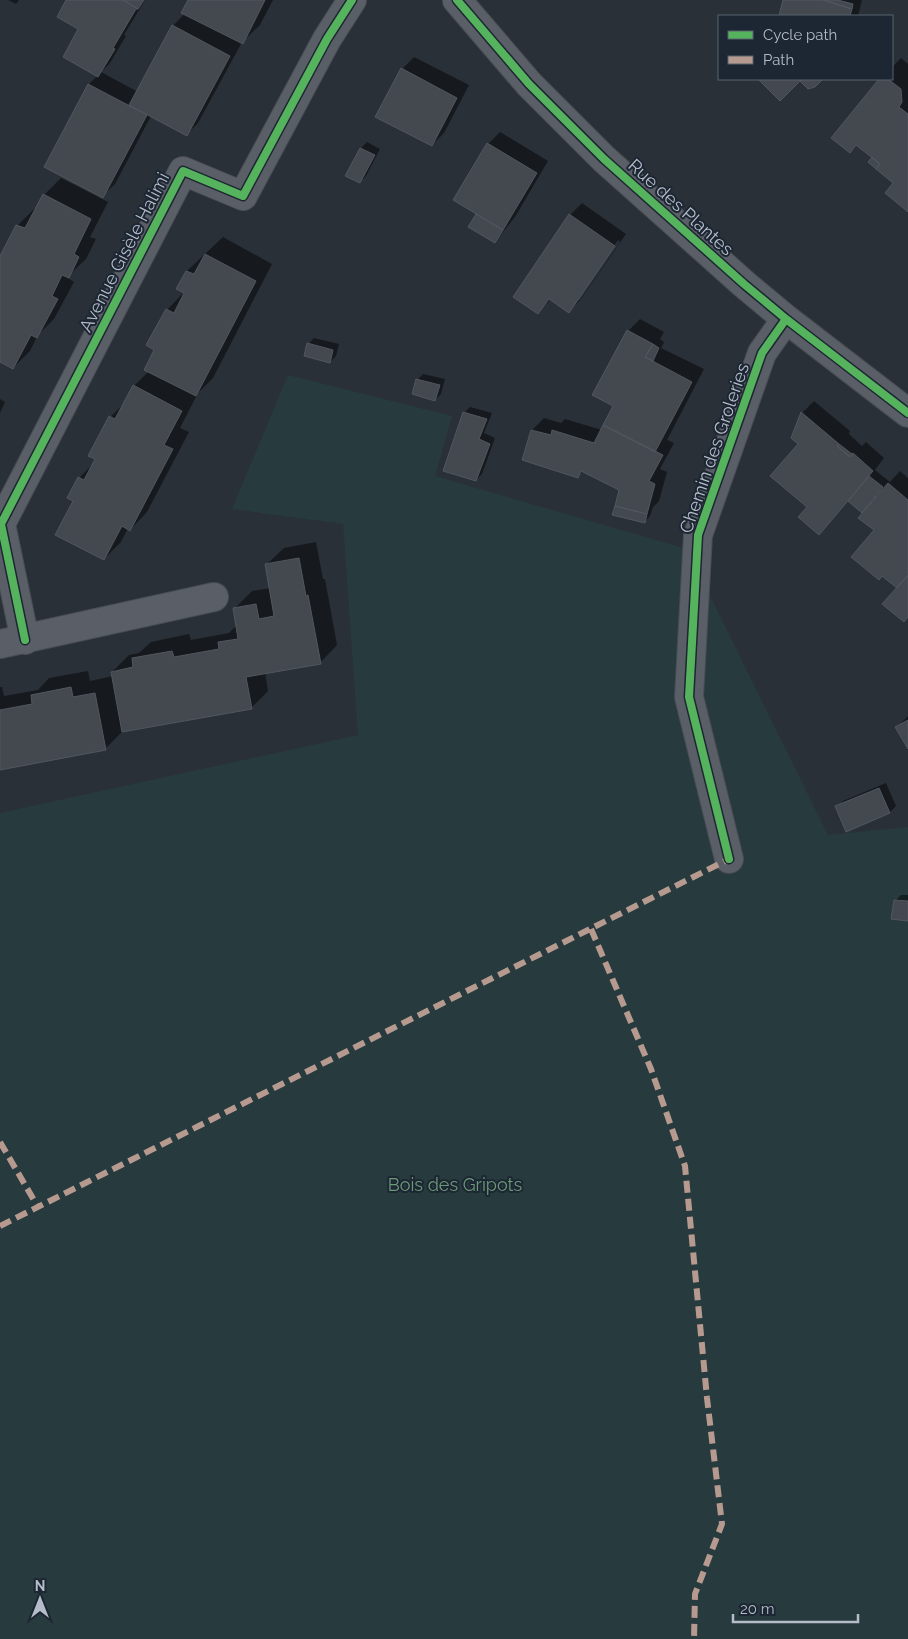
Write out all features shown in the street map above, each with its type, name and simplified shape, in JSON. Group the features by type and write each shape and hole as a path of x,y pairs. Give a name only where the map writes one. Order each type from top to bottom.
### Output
{"street":[{"name":"Avenue Gisèle Halimi","path":"214,597 12,642 0,525 183,170 243,196 327,38 352,0"},
{"name":"Rue des Plantes","path":"457,0 528,84 604,159 744,284 908,413"},
{"name":"Chemin des Groleries","path":"729,859 689,696 698,535 762,353 786,318"}],"green space":[{"name":"Bois des Gripots","path":"288,375 452,416 435,476 687,549 828,835 908,827 908,1639 0,1639 0,813 358,735 343,524 232,509"}],"building":[{"path":"66,0 123,0 138,9 136,9 113,48 115,49 98,77 63,57 78,29 57,17"},
{"path":"123,0 144,0 138,9"},
{"path":"188,0 265,0 243,44 181,13"},
{"path":"783,0 823,0 852,9 850,15 779,15"},
{"path":"823,0 838,0 853,4 852,9"},
{"path":"172,25 230,56 187,136 129,105"},
{"path":"401,68 457,98 432,146 375,117"},
{"path":"759,80 801,80 780,101"},
{"path":"822,80 815,87 808,89 800,81"},
{"path":"878,80 889,80 901,89 902,102 899,107 908,114 908,212 885,193 893,183 876,169 880,164 856,145 850,153 831,138"},
{"path":"88,84 147,115 103,198 44,167"},
{"path":"487,143 537,173 503,230 453,200"},
{"path":"360,148 375,155 360,183 345,176"},
{"path":"872,157 880,164 876,169 868,162"},
{"path":"43,194 91,219 74,254 79,257 69,278 62,275 52,296 58,299 37,338 31,335 13,369 0,362 0,256 16,225 25,228"},
{"path":"476,214 503,230 495,243 468,227"},
{"path":"569,214 615,246 569,313 549,299 538,314 513,297"},
{"path":"205,254 256,281 196,396 144,370 154,350 146,345 166,309 174,313 184,293 176,289 186,271 194,274"},
{"path":"627,330 653,344 645,357 692,382 655,452 603,425 613,406 592,395"},
{"path":"307,343 333,350 330,363 304,356"},
{"path":"653,344 659,348 653,361 645,357"},
{"path":"416,379 440,385 435,401 412,394"},
{"path":"133,385 182,411 164,445 173,449 130,531 122,526 104,560 55,535 73,501 67,498 78,477 84,480 95,459 88,456 109,416 115,419"},
{"path":"463,412 487,419 479,439 490,444 476,481 443,471"},
{"path":"801,412 839,444 837,446 850,457 853,453 873,471 819,535 798,517 807,507 770,476 798,444 791,438"},
{"path":"603,425 663,455 649,481 655,484 647,514 615,506 619,490 581,471 578,478 522,460 531,430 551,435 552,430 594,443"},
{"path":"839,444 852,454 850,457 837,446"},
{"path":"869,476 883,487 862,513 848,501"},
{"path":"888,483 908,500 908,575 897,588 882,576 879,580 851,557 874,530 858,518"},
{"path":"615,506 647,514 645,523 612,515"},
{"path":"299,558 321,664 246,677 252,709 122,732 111,672 133,667 132,658 172,651 174,657 219,649 218,642 238,639 233,608 256,604 259,619 274,616 265,564"},
{"path":"908,575 908,617 904,622 882,604"},
{"path":"71,687 73,697 95,693 106,750 0,770 0,710 32,704 31,695"},
{"path":"908,720 908,749 895,727"},
{"path":"879,788 890,813 846,832 835,806"},
{"path":"894,900 908,901 908,921 891,919"}],"marked path":[{"path":"0,1226 729,859"},
{"path":"591,929 651,1069 685,1166 707,1398 722,1524 695,1594 694,1639"},
{"path":"0,1142 38,1207"}],"cycle path":[{"path":"25,640 1,524 183,171 243,196 327,39 352,0"},
{"path":"457,0 529,84 604,159 744,284 786,319 908,413"},
{"path":"729,859 689,697 698,535 762,353 786,319"}]}
